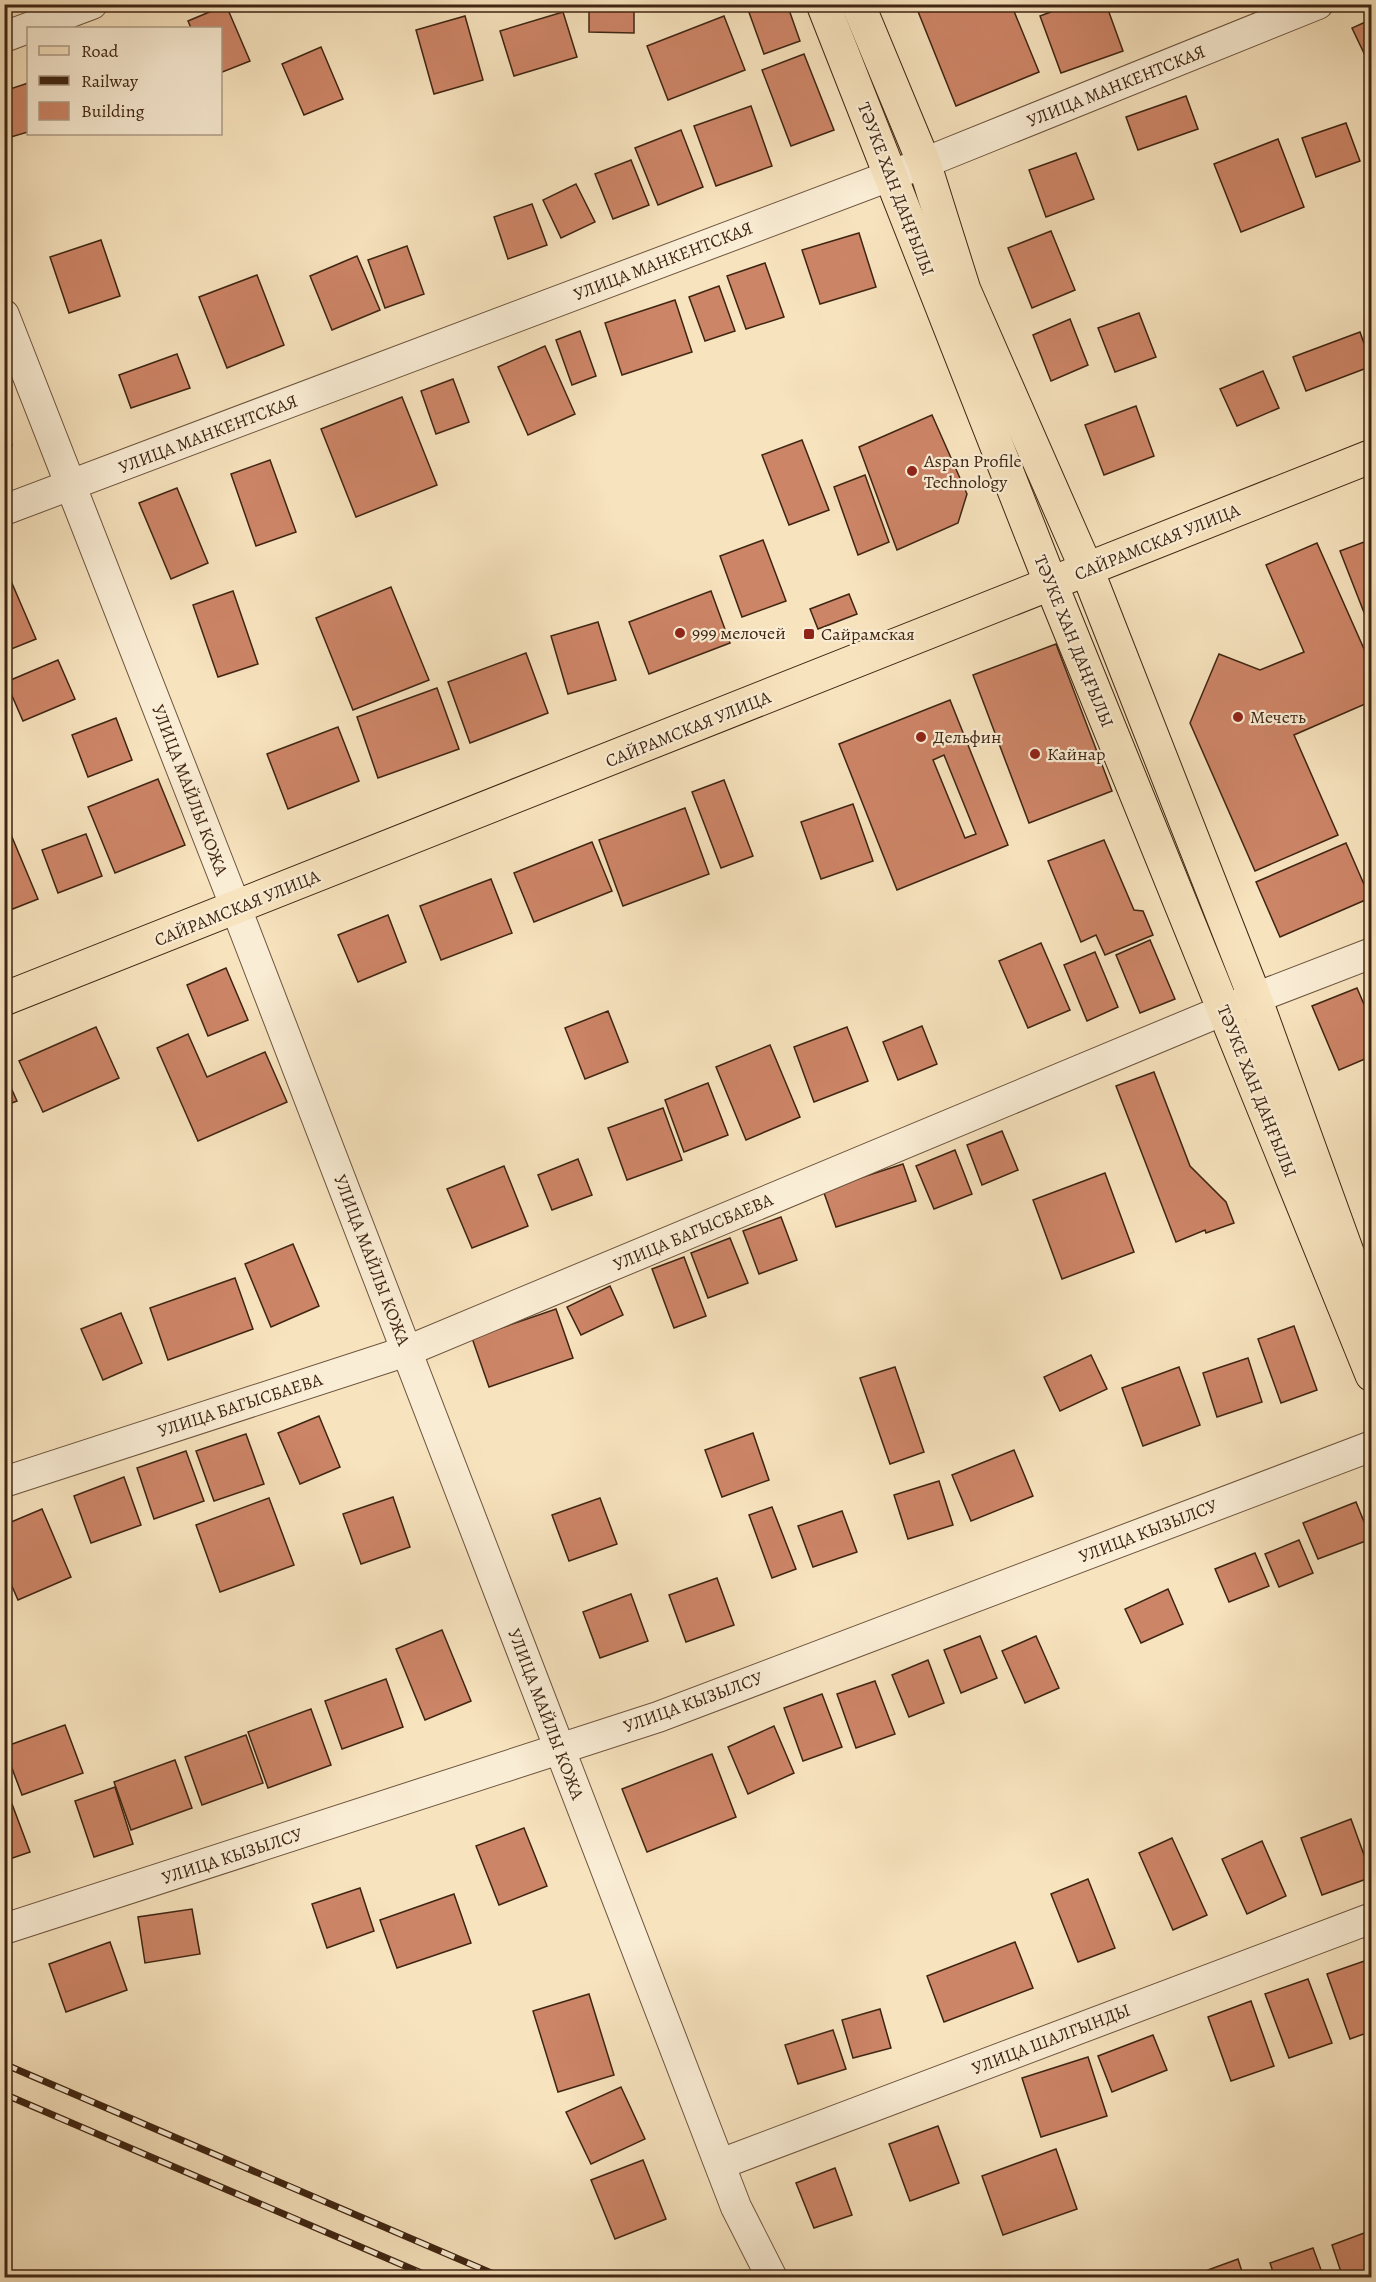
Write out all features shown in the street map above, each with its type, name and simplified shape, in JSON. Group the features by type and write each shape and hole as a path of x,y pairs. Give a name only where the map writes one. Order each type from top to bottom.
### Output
{"main road":[{"name":"ТӘУКЕ ХАН ДАҢҒЫЛЫ","path":"823,4 1051,584 1371,1375"},
{"name":"ТӘУКЕ ХАН ДАҢҒЫЛЫ","path":"858,4 924,163 964,290 1087,570 1255,998 1371,1316"},
{"name":"САЙРАМСКАЯ УЛИЦА","path":"4,999 1371,456"}],"street":[{"path":"31,27 92,4"},
{"name":"УЛИЦА МАНКЕНТСКАЯ","path":"4,510 924,163 1317,4"},
{"path":"4,37 27,28"},
{"name":"УЛИЦА МАЙЛЫ КОЖА","path":"4,315 236,908 736,2207 772,2277"},
{"name":"УЛИЦА БАГЫСБАЕВА","path":"4,1482 407,1351 1224,1010 1371,953"},
{"name":"УЛИЦА КЫЗЫЛСУ","path":"4,1929 658,1717 1371,1446"},
{"name":"УЛИЦА ШАЛГЫНДЫ","path":"731,2160 1371,1918"}],"building":[{"path":"589,4 634,4 634,33 589,32"},
{"path":"746,4 787,4 800,41 764,54"},
{"path":"915,4 1011,4 1039,72 956,106"},
{"path":"1072,4 1106,4 1123,51 1061,73 1040,16"},
{"path":"226,5 250,61 222,72 222,27 191,27 188,21"},
{"path":"563,12 577,57 514,76 500,31"},
{"path":"465,16 483,80 434,94 416,30"},
{"path":"724,16 745,70 668,100 647,46"},
{"path":"1372,19 1372,70 1352,28"},
{"path":"321,47 343,99 304,115 282,64"},
{"path":"804,54 834,130 791,146 762,70"},
{"path":"27,83 27,132 4,139 4,91"},
{"path":"1186,96 1198,129 1138,150 1126,117"},
{"path":"751,106 772,166 716,186 694,126"},
{"path":"1346,123 1360,161 1316,177 1302,138"},
{"path":"681,130 703,187 658,205 635,148"},
{"path":"1278,139 1304,207 1241,232 1214,164"},
{"path":"1076,153 1094,199 1046,217 1029,170"},
{"path":"631,160 649,205 613,219 595,174"},
{"path":"576,184 595,222 561,238 543,200"},
{"path":"532,204 547,245 508,259 494,217"},
{"path":"1051,231 1075,290 1032,308 1008,248"},
{"path":"859,233 876,287 820,304 802,250"},
{"path":"101,240 120,296 69,313 50,257"},
{"path":"407,246 424,294 385,308 368,260"},
{"path":"357,256 380,310 332,330 310,276"},
{"path":"765,263 784,317 746,329 727,276"},
{"path":"257,275 284,345 227,368 199,297"},
{"path":"719,286 735,331 705,341 689,297"},
{"path":"675,300 692,352 622,375 605,323"},
{"path":"1139,313 1156,357 1115,372 1098,328"},
{"path":"1070,319 1088,365 1051,381 1033,335"},
{"path":"580,331 596,376 572,385 556,340"},
{"path":"1360,332 1372,366 1306,391 1293,357"},
{"path":"545,346 575,414 528,435 498,367"},
{"path":"177,354 190,388 131,408 119,375"},
{"path":"1263,371 1279,408 1237,426 1220,389"},
{"path":"453,379 469,422 436,434 421,391"},
{"path":"402,397 437,485 356,517 321,429"},
{"path":"1136,406 1154,456 1104,475 1085,425"},
{"name":"Aspan Profile Technology","path":"932,415 967,494 958,523 897,550 859,447"},
{"path":"4,428 12,445 4,448"},
{"path":"802,440 829,510 789,525 762,455"},
{"path":"270,460 296,532 256,546 231,474"},
{"path":"865,475 889,542 858,555 834,487"},
{"path":"177,488 208,563 171,579 139,503"},
{"path":"1372,539 1372,633 1340,551"},
{"path":"763,540 786,601 742,617 720,556"},
{"path":"1317,543 1372,667 1372,701 1294,735 1338,835 1255,871 1190,723 1219,654 1260,670 1304,652 1266,565"},
{"path":"11,581 36,639 4,652 4,584"},
{"path":"391,587 429,680 353,710 316,618"},
{"path":"233,591 258,664 218,677 193,605"},
{"name":"999 мелочей","path":"711,591 730,643 649,674 629,622"},
{"path":"849,594 857,614 818,629 810,609"},
{"path":"598,622 616,680 568,694 551,636"},
{"path":"1056,644 1112,791 1029,823 973,675"},
{"path":"526,653 548,713 470,743 448,682"},
{"path":"58,660 75,699 23,721 6,682"},
{"path":"437,688 459,749 378,778 357,717"},
{"path":"950,700 1008,845 897,890 839,744","holes":["944,755 976,834 965,838 933,760"]},
{"path":"116,718 132,760 88,777 72,735"},
{"path":"338,727 359,781 288,809 267,754"},
{"path":"158,779 185,845 115,873 88,807"},
{"path":"724,780 753,856 721,868 692,792"},
{"path":"853,804 873,861 821,879 801,822"},
{"path":"685,808 709,874 623,906 599,840"},
{"path":"4,818 38,899 5,912 4,911"},
{"path":"86,834 102,876 58,893 42,850"},
{"path":"1104,840 1134,910 1143,911 1153,935 1105,955 1096,935 1081,942 1048,861"},
{"path":"592,842 612,891 534,922 514,873"},
{"path":"1346,843 1370,898 1280,937 1256,882"},
{"path":"491,879 512,933 441,960 420,906"},
{"path":"388,915 406,962 358,982 338,935"},
{"path":"1150,940 1175,999 1140,1013 1116,955"},
{"path":"1041,943 1070,1010 1028,1028 999,961"},
{"path":"1095,952 1118,1007 1087,1021 1064,965"},
{"path":"226,968 248,1020 208,1036 187,985"},
{"path":"1357,988 1372,1023 1372,1056 1339,1070 1312,1006"},
{"path":"608,1011 628,1062 585,1079 565,1028"},
{"path":"922,1026 937,1064 898,1080 883,1042"},
{"path":"96,1027 119,1078 43,1112 19,1061"},
{"path":"847,1027 868,1081 814,1102 794,1047"},
{"path":"188,1034 207,1077 265,1052 287,1102 198,1141 157,1048"},
{"path":"770,1045 800,1117 746,1140 716,1067"},
{"path":"4,1072 17,1101 4,1106"},
{"path":"1154,1072 1190,1166 1226,1202 1234,1223 1206,1233 1205,1230 1176,1242 1116,1086"},
{"path":"708,1083 728,1135 684,1152 665,1100"},
{"path":"663,1108 682,1160 627,1180 608,1128"},
{"path":"1002,1131 1018,1170 982,1185 967,1145"},
{"path":"955,1150 972,1194 934,1209 916,1166"},
{"path":"578,1159 592,1195 552,1210 538,1175"},
{"path":"903,1164 916,1201 836,1227 823,1190"},
{"path":"504,1166 528,1226 472,1248 447,1189"},
{"path":"1105,1173 1134,1252 1062,1279 1033,1200"},
{"path":"781,1217 797,1260 759,1274 743,1231"},
{"path":"730,1238 748,1283 708,1298 691,1253"},
{"path":"293,1244 319,1306 271,1327 245,1264"},
{"path":"684,1257 706,1316 674,1328 652,1269"},
{"path":"235,1278 253,1329 168,1360 150,1308"},
{"path":"610,1286 623,1315 581,1335 567,1307"},
{"path":"556,1309 573,1358 489,1387 472,1338"},
{"path":"121,1313 142,1363 103,1380 81,1329"},
{"path":"1294,1326 1317,1390 1281,1403 1258,1339"},
{"path":"1091,1355 1107,1389 1060,1411 1044,1377"},
{"path":"1248,1358 1262,1402 1217,1417 1203,1373"},
{"path":"895,1367 924,1452 890,1464 860,1378"},
{"path":"1179,1367 1200,1425 1143,1446 1122,1388"},
{"path":"319,1416 340,1467 300,1484 278,1433"},
{"path":"753,1433 769,1480 722,1497 705,1450"},
{"path":"246,1434 264,1484 214,1501 196,1451"},
{"path":"1014,1450 1033,1496 971,1521 952,1475"},
{"path":"186,1451 204,1501 154,1519 137,1468"},
{"path":"124,1477 141,1525 91,1543 74,1496"},
{"path":"939,1481 953,1525 908,1539 894,1495"},
{"path":"393,1497 410,1547 361,1564 343,1514"},
{"path":"269,1498 294,1565 220,1592 196,1525"},
{"path":"600,1498 617,1544 569,1561 552,1515"},
{"path":"1356,1502 1371,1539 1318,1559 1303,1523"},
{"path":"772,1507 796,1569 772,1578 749,1515"},
{"path":"42,1509 71,1577 18,1600 4,1568 4,1525"},
{"path":"842,1511 857,1552 813,1567 798,1526"},
{"path":"1299,1540 1313,1573 1279,1587 1265,1554"},
{"path":"1255,1553 1269,1586 1229,1602 1215,1569"},
{"path":"717,1578 734,1625 686,1642 669,1595"},
{"path":"1168,1589 1183,1624 1141,1643 1125,1609"},
{"path":"631,1594 648,1641 600,1658 583,1612"},
{"path":"442,1630 471,1701 425,1720 396,1649"},
{"path":"980,1636 997,1678 961,1693 944,1650"},
{"path":"1036,1636 1059,1688 1025,1703 1002,1651"},
{"path":"928,1660 944,1703 909,1717 892,1675"},
{"path":"386,1679 403,1727 342,1749 325,1701"},
{"path":"875,1681 895,1734 856,1748 837,1694"},
{"path":"822,1694 842,1747 803,1761 784,1708"},
{"path":"311,1709 331,1765 268,1788 248,1732"},
{"path":"65,1725 83,1773 22,1795 4,1747"},
{"path":"774,1726 794,1773 748,1794 728,1747"},
{"path":"246,1735 263,1783 202,1805 185,1757"},
{"path":"712,1754 736,1817 647,1852 622,1789"},
{"path":"175,1760 192,1808 131,1830 114,1782"},
{"path":"115,1787 133,1844 94,1857 75,1801"},
{"path":"12,1804 30,1852 4,1861 4,1807"},
{"path":"1351,1819 1372,1877 1322,1895 1301,1838"},
{"path":"524,1828 547,1886 499,1905 476,1846"},
{"path":"1172,1838 1207,1915 1173,1930 1139,1853"},
{"path":"1262,1841 1286,1896 1247,1914 1222,1859"},
{"path":"1088,1879 1115,1948 1078,1962 1051,1894"},
{"path":"360,1888 374,1931 327,1948 312,1904"},
{"path":"454,1894 471,1943 397,1968 380,1920"},
{"path":"192,1909 200,1954 145,1963 138,1917"},
{"path":"110,1942 127,1990 66,2012 49,1964"},
{"path":"1015,1942 1033,1988 944,2022 927,1976"},
{"path":"1370,1959 1372,2031 1350,2039 1327,1974"},
{"path":"1308,1979 1332,2043 1289,2058 1265,1994"},
{"path":"589,1994 614,2075 558,2092 533,2011"},
{"path":"1251,2001 1274,2066 1231,2081 1208,2017"},
{"path":"880,2009 891,2048 853,2058 842,2020"},
{"path":"833,2030 846,2069 798,2084 785,2045"},
{"path":"1153,2035 1167,2070 1112,2092 1098,2056"},
{"path":"1088,2057 1107,2116 1041,2137 1022,2078"},
{"path":"621,2087 645,2139 591,2164 566,2112"},
{"path":"938,2126 959,2183 910,2201 889,2144"},
{"path":"1056,2149 1077,2209 1003,2235 982,2176"},
{"path":"643,2160 666,2219 615,2239 591,2180"},
{"path":"835,2168 852,2215 814,2228 796,2183"},
{"path":"1372,2230 1372,2278 1343,2278 1332,2245"},
{"path":"1313,2248 1324,2278 1275,2278 1270,2263"},
{"path":"1238,2259 1244,2278 1211,2278 1208,2270"}],"railway":[{"path":"4,2064 503,2278"},
{"path":"4,2094 433,2278"}],"place":[{"name":"Aspan Profile Technology","path":"912,471"},
{"name":"999 мелочей","path":"680,633"},
{"name":"Сайрамская","path":"809,634"},
{"name":"Мечеть","path":"1238,717"},
{"name":"Дельфин","path":"921,737"},
{"name":"Кайнар","path":"1035,754"}]}
